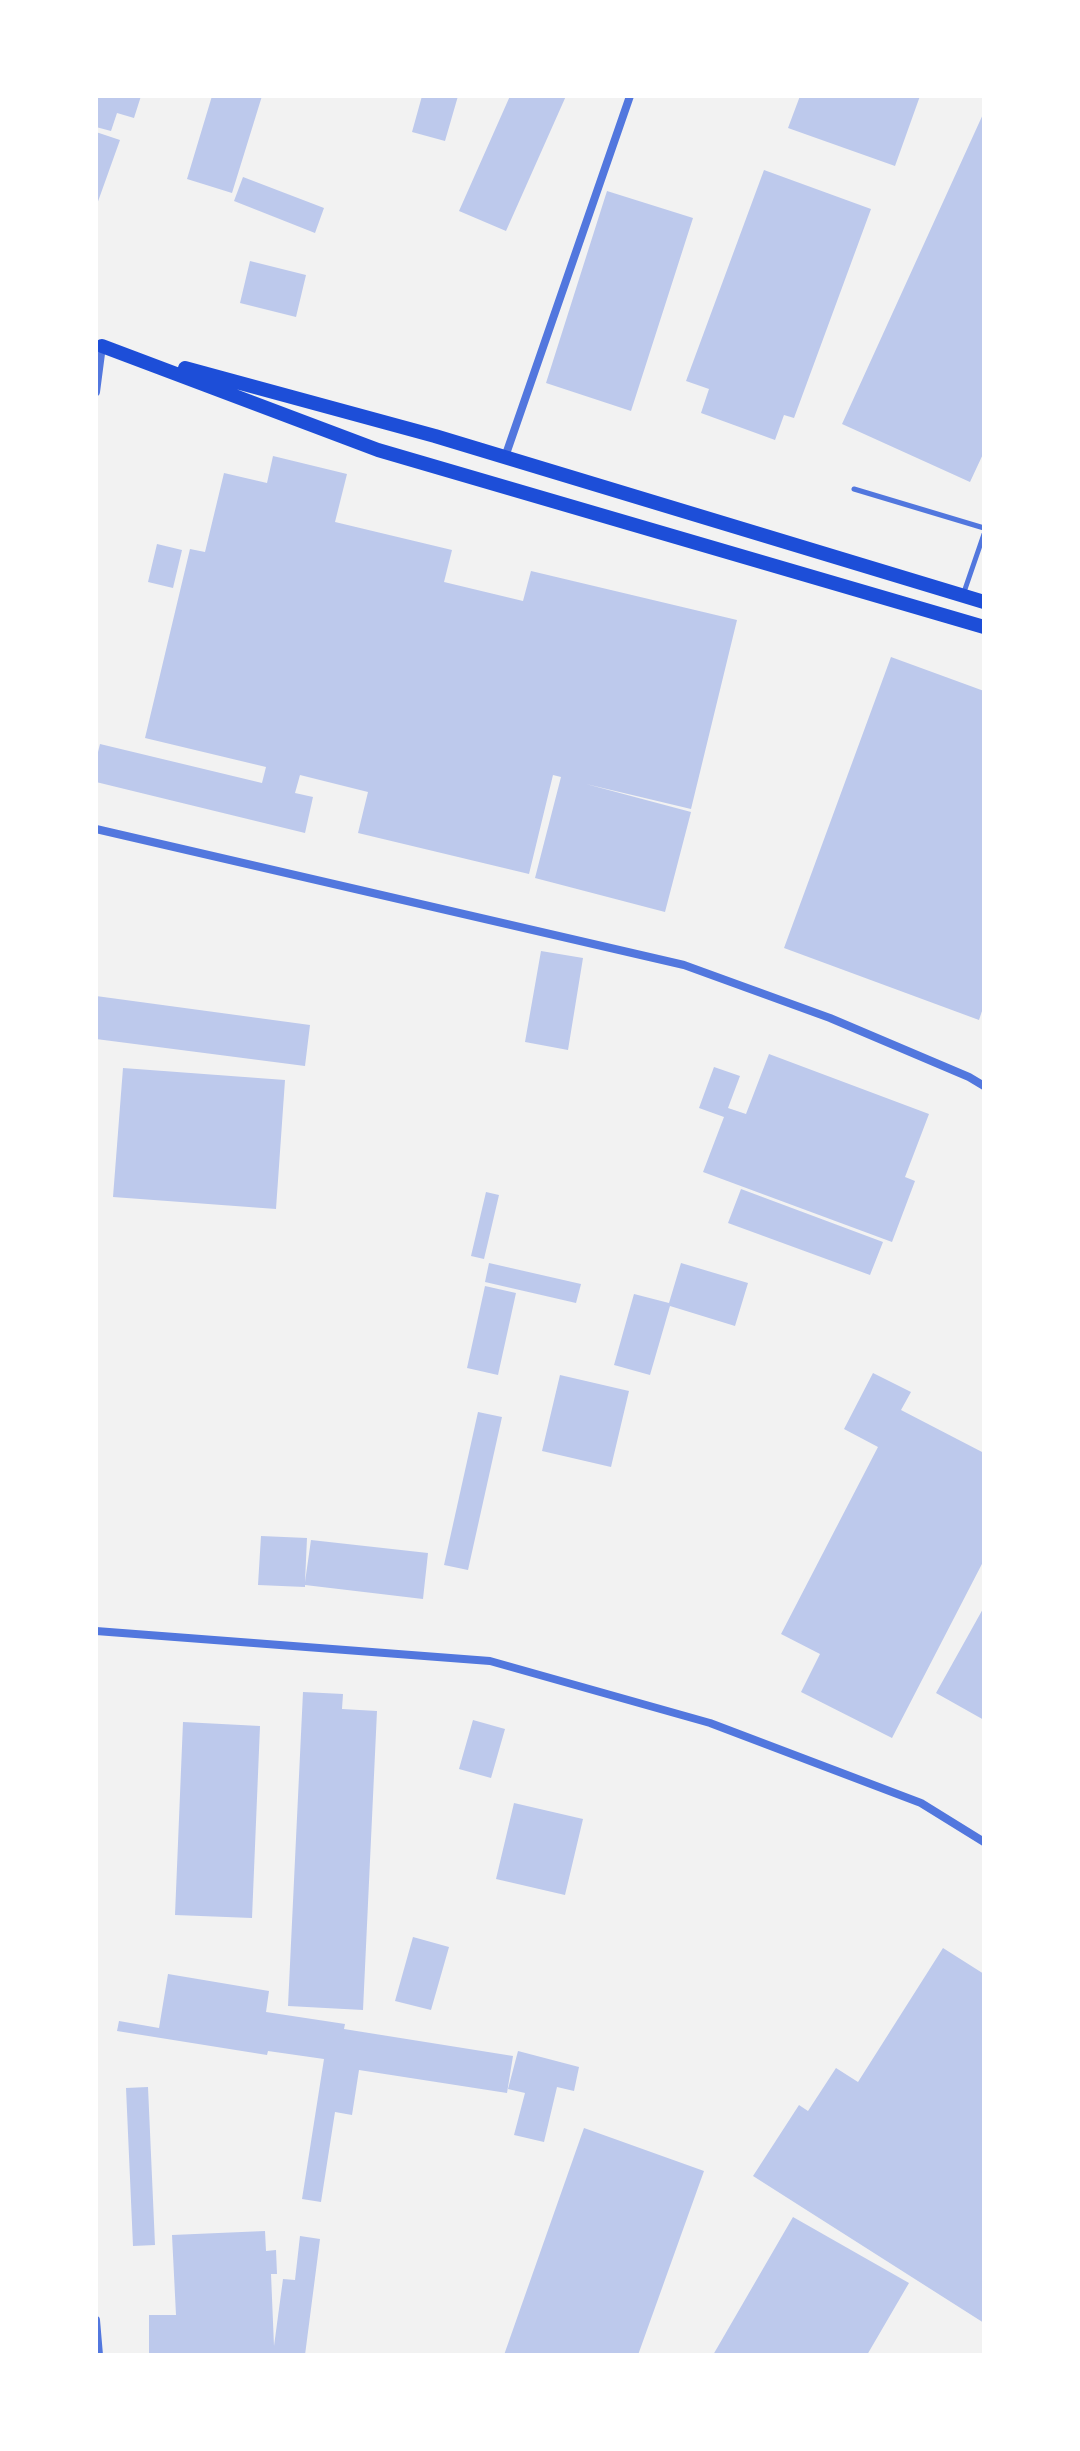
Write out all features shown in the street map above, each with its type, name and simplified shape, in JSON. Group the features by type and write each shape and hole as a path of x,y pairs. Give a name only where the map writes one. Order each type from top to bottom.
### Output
{"main road":[{"path":"99,345 505,457 984,602"},
{"path":"99,345 378,450 984,627"}],"street":[{"path":"505,457 630,96"},
{"path":"96,392 99,345"},
{"path":"96,829 684,965 830,1018 984,1086"},
{"path":"96,1631 490,1661 710,1723 921,1803 984,1842"},
{"path":"96,2320 99,2355"}],"lane":[{"path":"854,489 984,531 962,596"}],"building":[{"path":"96,96 141,96 134,118 117,113 111,131 96,127"},
{"path":"212,96 262,96 232,193 187,179"},
{"path":"422,96 458,96 445,141 412,132"},
{"path":"510,96 566,96 506,231 459,211"},
{"path":"800,96 920,96 895,166 788,128"},
{"path":"984,112 984,452 970,482 842,424"},
{"path":"96,132 120,140 96,207"},
{"path":"764,170 871,209 794,418 784,415 775,440 701,413 709,389 686,381"},
{"path":"243,177 324,208 315,233 234,201"},
{"path":"607,191 693,218 631,411 546,383"},
{"path":"250,261 306,275 296,317 240,303"},
{"path":"273,456 347,474 335,522 452,550 444,582 523,601 531,571 737,620 691,809 586,784 691,812 665,912 535,878 561,777 553,775 529,874 358,833 368,792 300,775 295,793 313,797 305,833 96,782 100,744 262,783 266,767 145,738 190,549 205,552 224,473 267,483"},
{"path":"157,544 182,550 173,588 148,582"},
{"path":"891,657 984,691 984,1005 979,1020 784,948"},
{"path":"541,951 583,958 568,1050 525,1042"},
{"path":"96,996 310,1025 305,1066 96,1039"},
{"path":"769,1054 929,1114 905,1177 915,1181 892,1242 703,1172 724,1117 699,1108 714,1067 740,1076 728,1108 746,1114"},
{"path":"123,1068 285,1080 276,1209 113,1197"},
{"path":"741,1189 883,1242 870,1275 728,1223"},
{"path":"486,1192 499,1195 484,1259 471,1256"},
{"path":"489,1263 581,1284 576,1303 485,1282"},
{"path":"681,1263 748,1283 735,1326 670,1306 650,1375 614,1365 634,1294 669,1303"},
{"path":"485,1286 516,1293 498,1375 467,1368"},
{"path":"873,1373 911,1392 901,1410 984,1453 984,1560 892,1738 801,1692 820,1654 781,1634 878,1447 844,1429"},
{"path":"560,1375 629,1391 611,1467 542,1451"},
{"path":"478,1412 502,1417 468,1570 444,1565"},
{"path":"261,1536 307,1538 305,1582 311,1540 428,1553 423,1599 305,1585 258,1585"},
{"path":"984,1607 984,1720 936,1693"},
{"path":"303,1692 343,1694 342,1709 377,1711 363,2010 288,2006"},
{"path":"473,1720 505,1729 491,1778 459,1769"},
{"path":"183,1722 260,1726 252,1918 175,1915"},
{"path":"514,1803 583,1819 565,1895 496,1879"},
{"path":"413,1937 449,1947 431,2010 395,2001"},
{"path":"943,1948 984,1974 984,2323 753,2176 799,2105 808,2111 836,2068 858,2082"},
{"path":"168,1974 269,1991 266,2012 345,2024 344,2029 513,2056 507,2093 359,2070 352,2115 335,2112 321,2202 302,2199 324,2059 268,2051 267,2055 117,2031 119,2021 159,2028"},
{"path":"518,2051 579,2067 574,2091 557,2087 544,2142 514,2135 525,2093 508,2089"},
{"path":"148,2087 155,2245 133,2246 126,2088"},
{"path":"584,2128 704,2171 638,2355 504,2355"},
{"path":"793,2217 909,2283 867,2355 713,2355"},
{"path":"265,2231 266,2251 276,2250 277,2274 271,2274 274,2346 283,2279 295,2280 300,2236 320,2239 305,2355 149,2355 149,2315 176,2315 172,2235"}]}
